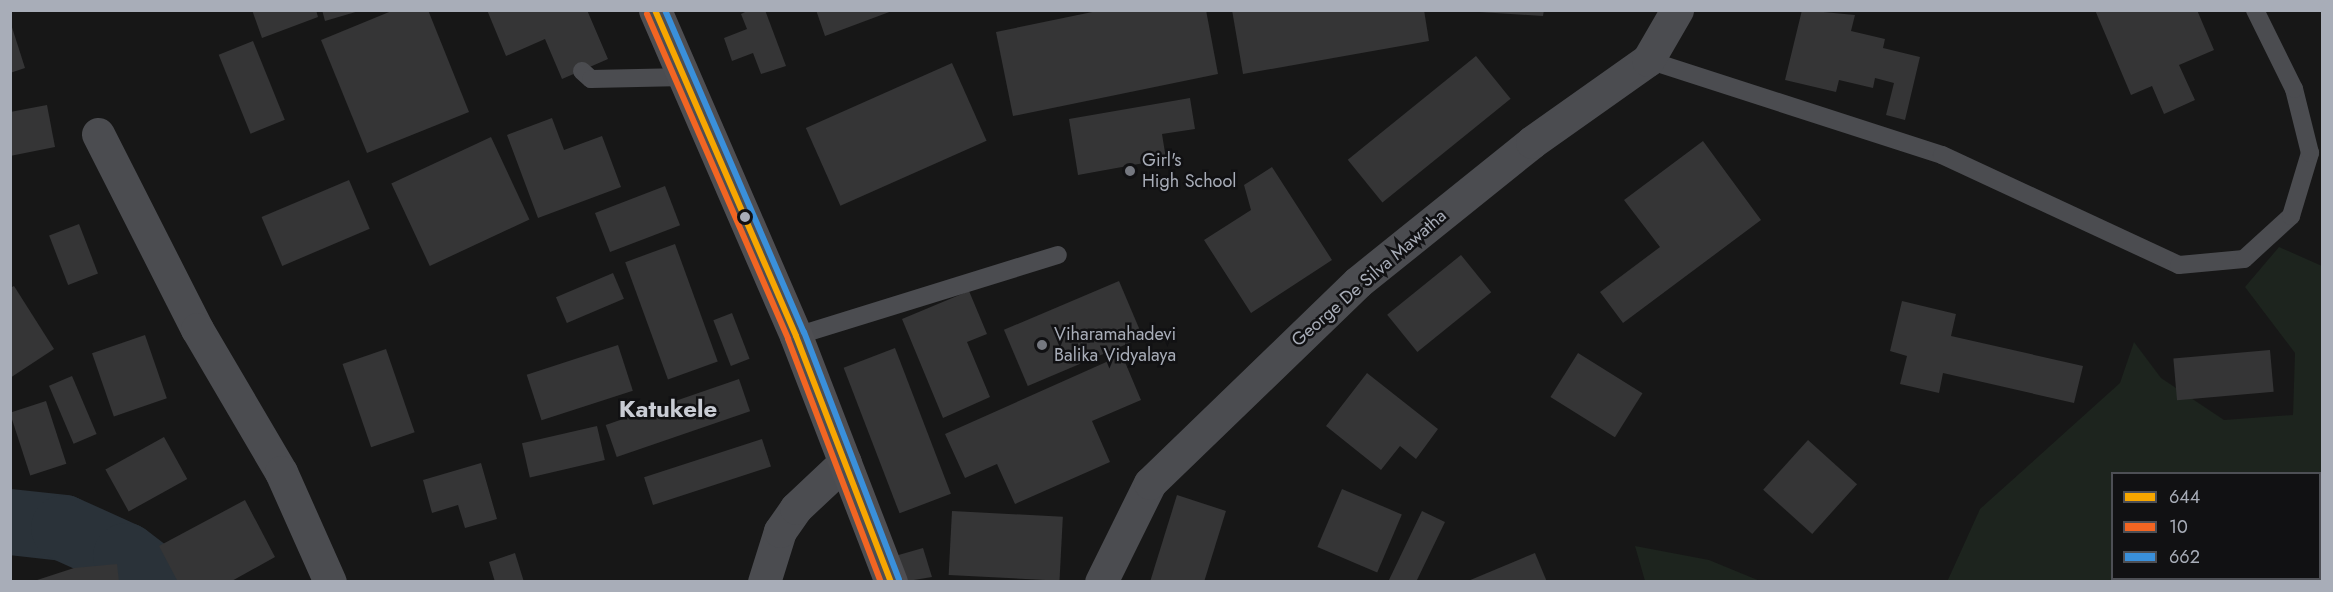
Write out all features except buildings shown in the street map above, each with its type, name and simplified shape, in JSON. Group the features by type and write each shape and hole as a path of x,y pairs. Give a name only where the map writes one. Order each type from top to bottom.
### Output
{"highway":[{"path":"656,10 796,336 891,582"}],"street":[{"name":"George De Silva Mawatha","path":"1101,582 1150,483 1274,360 1358,282 1532,142 1648,60 1677,10"},
{"path":"98,134 197,329 281,472 330,582"},
{"path":"764,582 791,516 845,462"}],"lane":[{"path":"1648,60 1942,155 2180,265 2244,258 2291,216 2310,153 2294,89 2255,10"},
{"path":"582,71 591,80 685,77"},
{"path":"796,336 1058,255"}],"shaded area":[{"path":"2279,247 2322,266 2322,581 1947,582 1980,509 2120,383 2134,342 2161,378 2224,420 2293,415 2295,353 2245,287"},
{"path":"1635,546 1709,560 1760,581 1645,581"}],"waterway":[{"path":"10,522 64,528 126,556 160,582"}],"transit line":[{"name":"644","path":"655,10 796,336 891,582"},
{"name":"662","path":"665,10 804,332 899,579"},
{"name":"10","path":"647,14 788,339 881,582"}],"place":[{"name":"Girl's High School","path":"1130,171"},
{"name":"Viharamahadevi Balika Vidyalaya","path":"1042,345"}],"district":[{"name":"Katukele","path":"668,409"}]}
